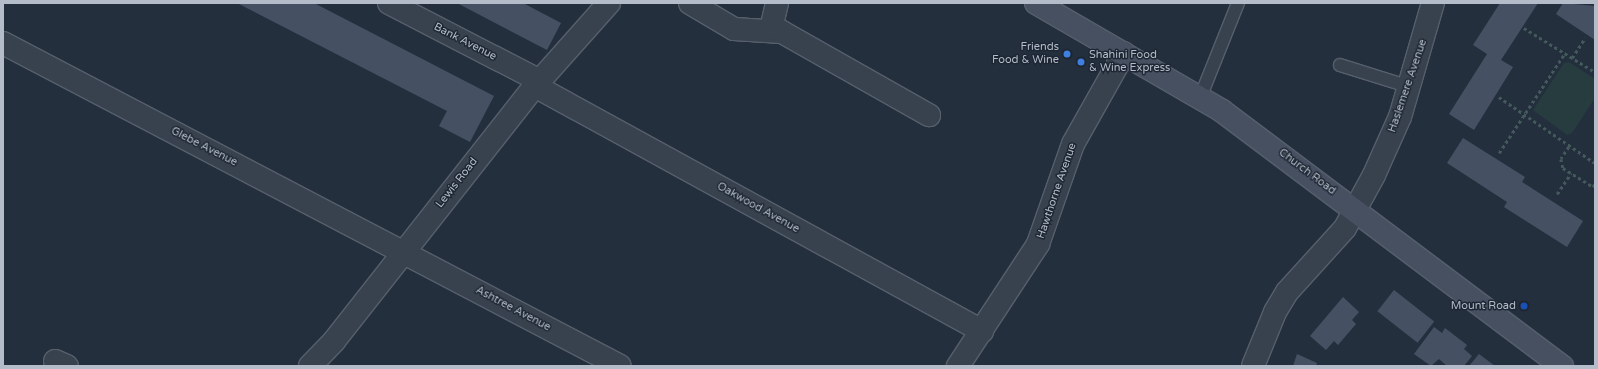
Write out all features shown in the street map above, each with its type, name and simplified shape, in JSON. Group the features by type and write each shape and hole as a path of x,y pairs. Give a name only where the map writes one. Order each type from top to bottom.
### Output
{"street":[{"name":"Bank Avenue","path":"389,3 538,83"},
{"name":"Lewis Road","path":"310,366 406,251 538,83 609,3"},
{"path":"690,3 734,30 761,32 771,29 929,115"},
{"path":"771,29 777,3"},
{"name":"Church Road","path":"1036,3 1200,98 1356,210 1562,366"},
{"name":"Haslemere Avenue","path":"1356,210 1410,87 1433,3"},
{"name":"Glebe Avenue","path":"3,43 406,251"},
{"name":"Hawthorne Avenue","path":"958,366 1038,244 1073,144 1124,53"},
{"name":"Oakwood Avenue","path":"538,83 982,331"},
{"path":"1253,366 1275,312 1287,292 1335,241 1356,210"},
{"name":"Ashtree Avenue","path":"406,251 620,366"}],"lane":[{"path":"1200,98 1238,3"},
{"path":"1340,65 1410,87"}],"path":[{"path":"1524,28 1595,72"},
{"path":"1572,58 1585,38"},
{"path":"1499,153 1565,53"},
{"path":"1498,97 1571,143 1561,159 1563,168 1594,188 1595,183"},
{"path":"1569,146 1595,163"},
{"path":"1557,194 1571,173"}],"green space":[{"path":"1569,62 1595,79 1595,98 1572,133 1567,135 1533,110 1564,63"}],"building":[{"path":"237,3 314,3 494,96 470,142 439,126 447,111"},
{"path":"457,3 523,3 561,23 547,50"},
{"path":"1500,3 1538,3 1501,60 1513,67 1474,130 1449,114 1487,54 1473,45"},
{"path":"1563,3 1595,6 1595,40 1556,14"},
{"path":"1463,138 1525,177 1522,182 1583,221 1567,247 1504,207 1507,202 1447,163"},
{"path":"1394,290 1434,321 1418,343 1377,311"},
{"path":"1343,297 1359,312 1352,320 1356,324 1338,345 1334,341 1326,350 1310,336"},
{"path":"1434,327 1442,333 1445,328 1467,345 1464,349 1472,356 1464,366 1447,366 1439,359 1431,366 1414,354"},
{"path":"1297,354 1317,363 1316,366 1293,366"},
{"path":"1479,354 1495,366 1469,366"}],"place":[{"name":"Friends Food & Wine","path":"1067,54"},
{"name":"Shahini Food & Wine Express","path":"1081,62"},
{"name":"Mount Road","path":"1524,306"}]}
